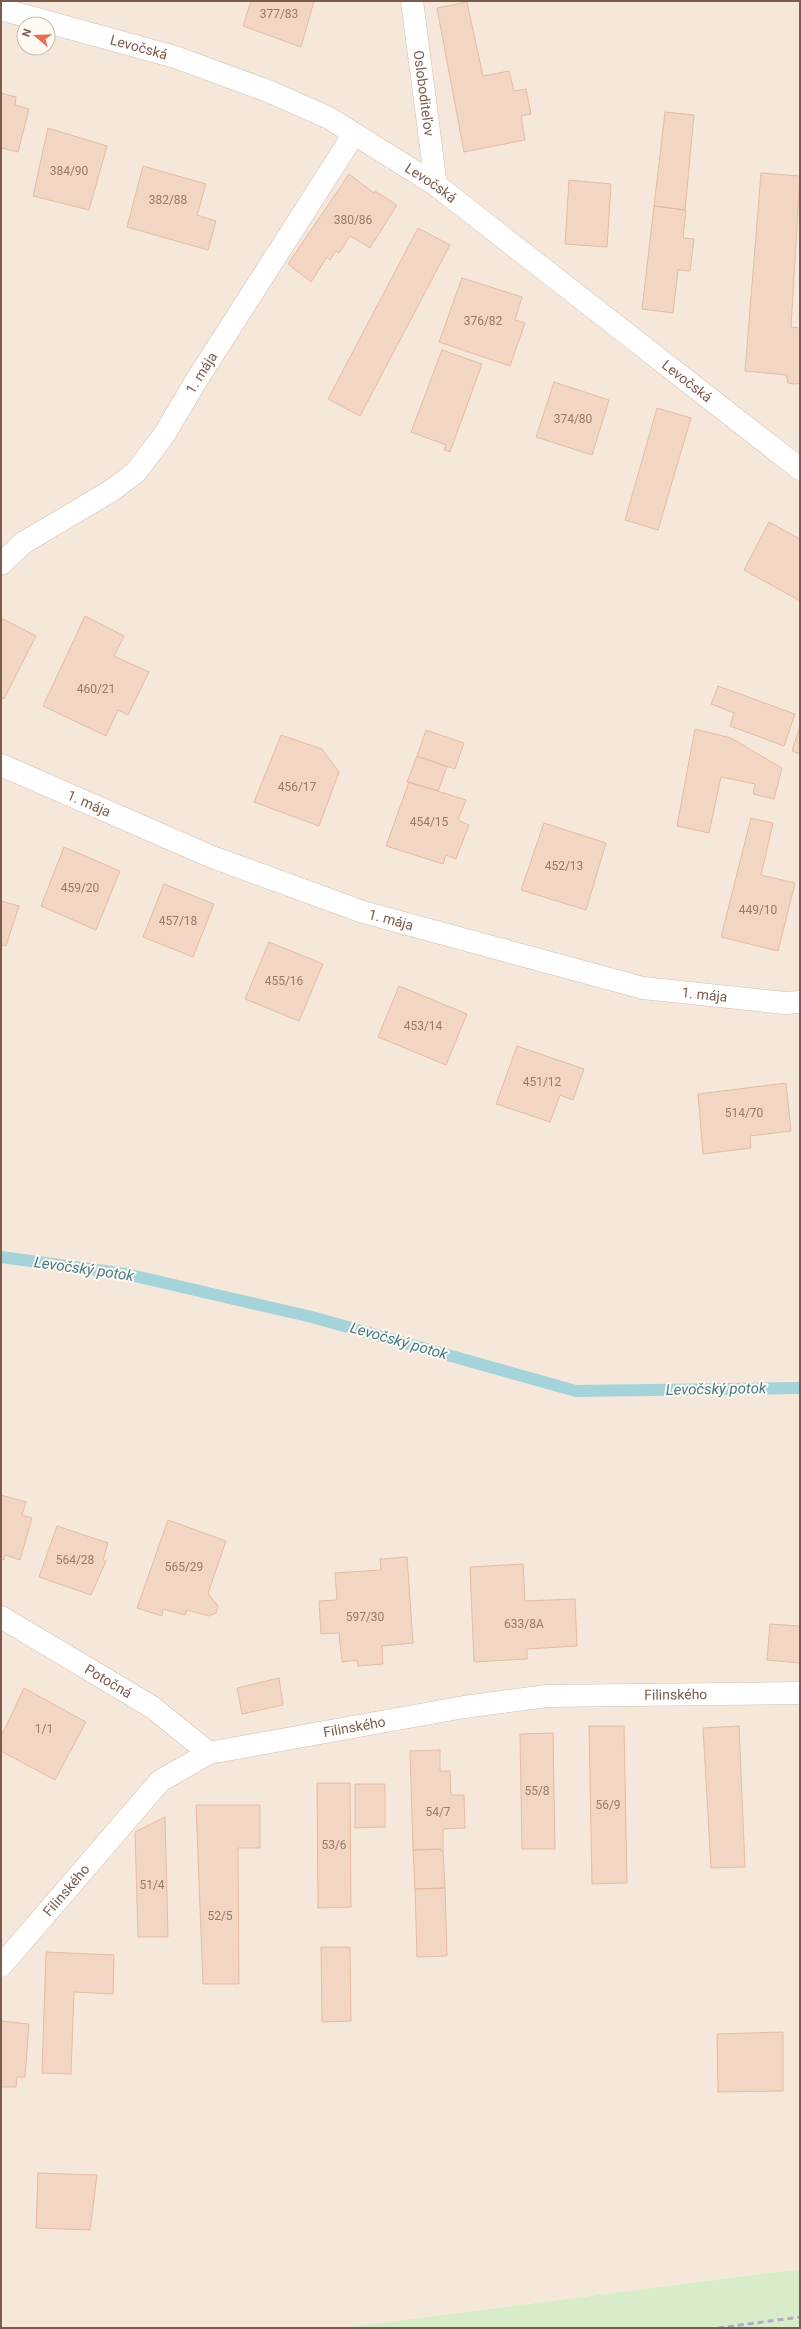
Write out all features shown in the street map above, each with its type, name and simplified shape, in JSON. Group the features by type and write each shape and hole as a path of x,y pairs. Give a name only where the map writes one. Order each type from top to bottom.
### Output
{"street":[{"name":"Osloboditeľov","path":"412,1 436,185"},
{"name":"Levočská","path":"1,9 183,60 268,91 328,118 436,185 800,468"},
{"name":"1. mája","path":"1,564 23,543 111,491 136,472 164,435 200,374 354,134"},
{"name":"1. mája","path":"1,765 212,857 363,912 643,988 785,1003 800,1002"},
{"name":"Potočná","path":"1,1617 152,1707 209,1754"},
{"name":"Filinského","path":"1,1966 160,1781 209,1754 464,1707 546,1696 800,1693"}],"shaded area":[{"path":"1,1 800,1 800,2269 340,2328 1,2328"}],"green space":[{"path":"800,2269 800,2328 340,2328"}],"building":[{"path":"251,1 314,1 301,47 243,26"},
{"path":"467,2 483,76 509,71 514,91 526,89 531,114 521,116 525,140 464,152 437,8"},
{"path":"1,93 16,97 15,105 29,109 18,152 1,148"},
{"path":"665,112 694,115 685,210 654,206"},
{"path":"48,128 107,146 89,210 33,196"},
{"path":"143,166 206,184 197,215 216,221 208,250 127,227"},
{"path":"761,173 800,176 791,327 800,328 800,383 795,384 788,383 786,375 745,371"},
{"path":"349,174 374,193 375,191 397,205 370,248 350,236 339,253 336,251 330,260 327,257 311,282 288,264"},
{"path":"569,180 611,184 607,247 565,244"},
{"path":"654,206 686,210 683,238 694,239 690,271 678,270 673,313 642,309"},
{"path":"418,228 450,245 360,416 328,399"},
{"path":"462,278 522,297 515,320 525,323 510,366 439,342"},
{"path":"442,350 482,364 450,452 444,450 446,445 411,432"},
{"path":"554,382 609,400 592,455 536,437"},
{"path":"657,408 691,418 658,530 625,520"},
{"path":"769,522 800,539 800,601 744,570"},
{"path":"85,616 124,636 114,656 149,672 128,715 118,710 106,736 43,706"},
{"path":"1,618 36,636 4,699 1,697"},
{"path":"718,686 795,714 784,746 730,726 734,713 711,704"},
{"path":"800,726 800,754 792,751"},
{"path":"695,729 731,738 782,768 774,799 753,794 755,784 721,777 709,833 677,826"},
{"path":"426,730 464,743 455,769 417,756"},
{"path":"281,735 322,749 339,772 319,826 254,802"},
{"path":"417,756 447,767 438,791 407,782"},
{"path":"409,782 466,800 458,820 469,825 456,859 446,855 443,864 386,846"},
{"path":"751,818 773,823 761,875 795,883 778,951 721,937"},
{"path":"544,823 606,843 586,910 521,890"},
{"path":"64,847 120,871 96,930 41,906"},
{"path":"164,884 214,904 193,957 143,937"},
{"path":"1,901 19,906 6,946 1,945"},
{"path":"269,942 323,964 299,1021 245,999"},
{"path":"399,986 467,1014 446,1065 378,1037"},
{"path":"517,1046 584,1069 573,1100 560,1095 550,1122 496,1104"},
{"path":"786,1083 791,1131 750,1136 751,1148 703,1154 698,1094"},
{"path":"1,1495 26,1502 22,1515 32,1518 20,1560 5,1555 4,1560 1,1559"},
{"path":"168,1520 226,1541 208,1593 218,1606 216,1613 209,1616 187,1610 185,1615 163,1609 162,1616 137,1608"},
{"path":"57,1526 108,1543 103,1560 106,1561 91,1595 39,1577"},
{"path":"407,1557 413,1643 382,1646 383,1664 358,1666 357,1660 342,1662 339,1633 321,1634 319,1601 337,1600 335,1573 381,1570 380,1559"},
{"path":"523,1564 525,1601 575,1599 577,1646 527,1649 527,1659 474,1662 470,1567"},
{"path":"770,1624 800,1626 800,1663 767,1660"},
{"path":"279,1678 283,1705 242,1714 237,1688"},
{"path":"24,1688 86,1722 55,1780 1,1751 1,1737"},
{"path":"589,1726 624,1726 627,1883 592,1884"},
{"path":"739,1726 745,1867 711,1868 703,1728"},
{"path":"553,1733 555,1849 522,1849 520,1734"},
{"path":"440,1750 440,1771 450,1771 451,1795 464,1795 465,1828 443,1829 443,1851 441,1851 441,1849 413,1850 410,1751"},
{"path":"317,1783 350,1783 351,1907 318,1908"},
{"path":"355,1784 385,1784 385,1827 355,1828"},
{"path":"196,1805 260,1805 260,1848 238,1848 239,1984 203,1984"},
{"path":"165,1817 168,1937 138,1937 135,1832"},
{"path":"441,1849 441,1851 443,1851 445,1888 415,1889 413,1850"},
{"path":"445,1888 447,1956 417,1957 415,1889"},
{"path":"321,1947 350,1947 351,2021 322,2022"},
{"path":"46,1952 114,1955 113,1994 74,1992 71,2074 42,2073"},
{"path":"1,2021 29,2024 25,2077 17,2077 16,2087 1,2087"},
{"path":"783,2032 783,2091 718,2092 717,2034"},
{"path":"38,2173 97,2175 90,2230 36,2228"}],"waterway":[{"name":"Levočský potok","path":"1,1257 126,1274 312,1317 576,1391 800,1388"}],"railway":[{"path":"718,2328 800,2317"}]}
